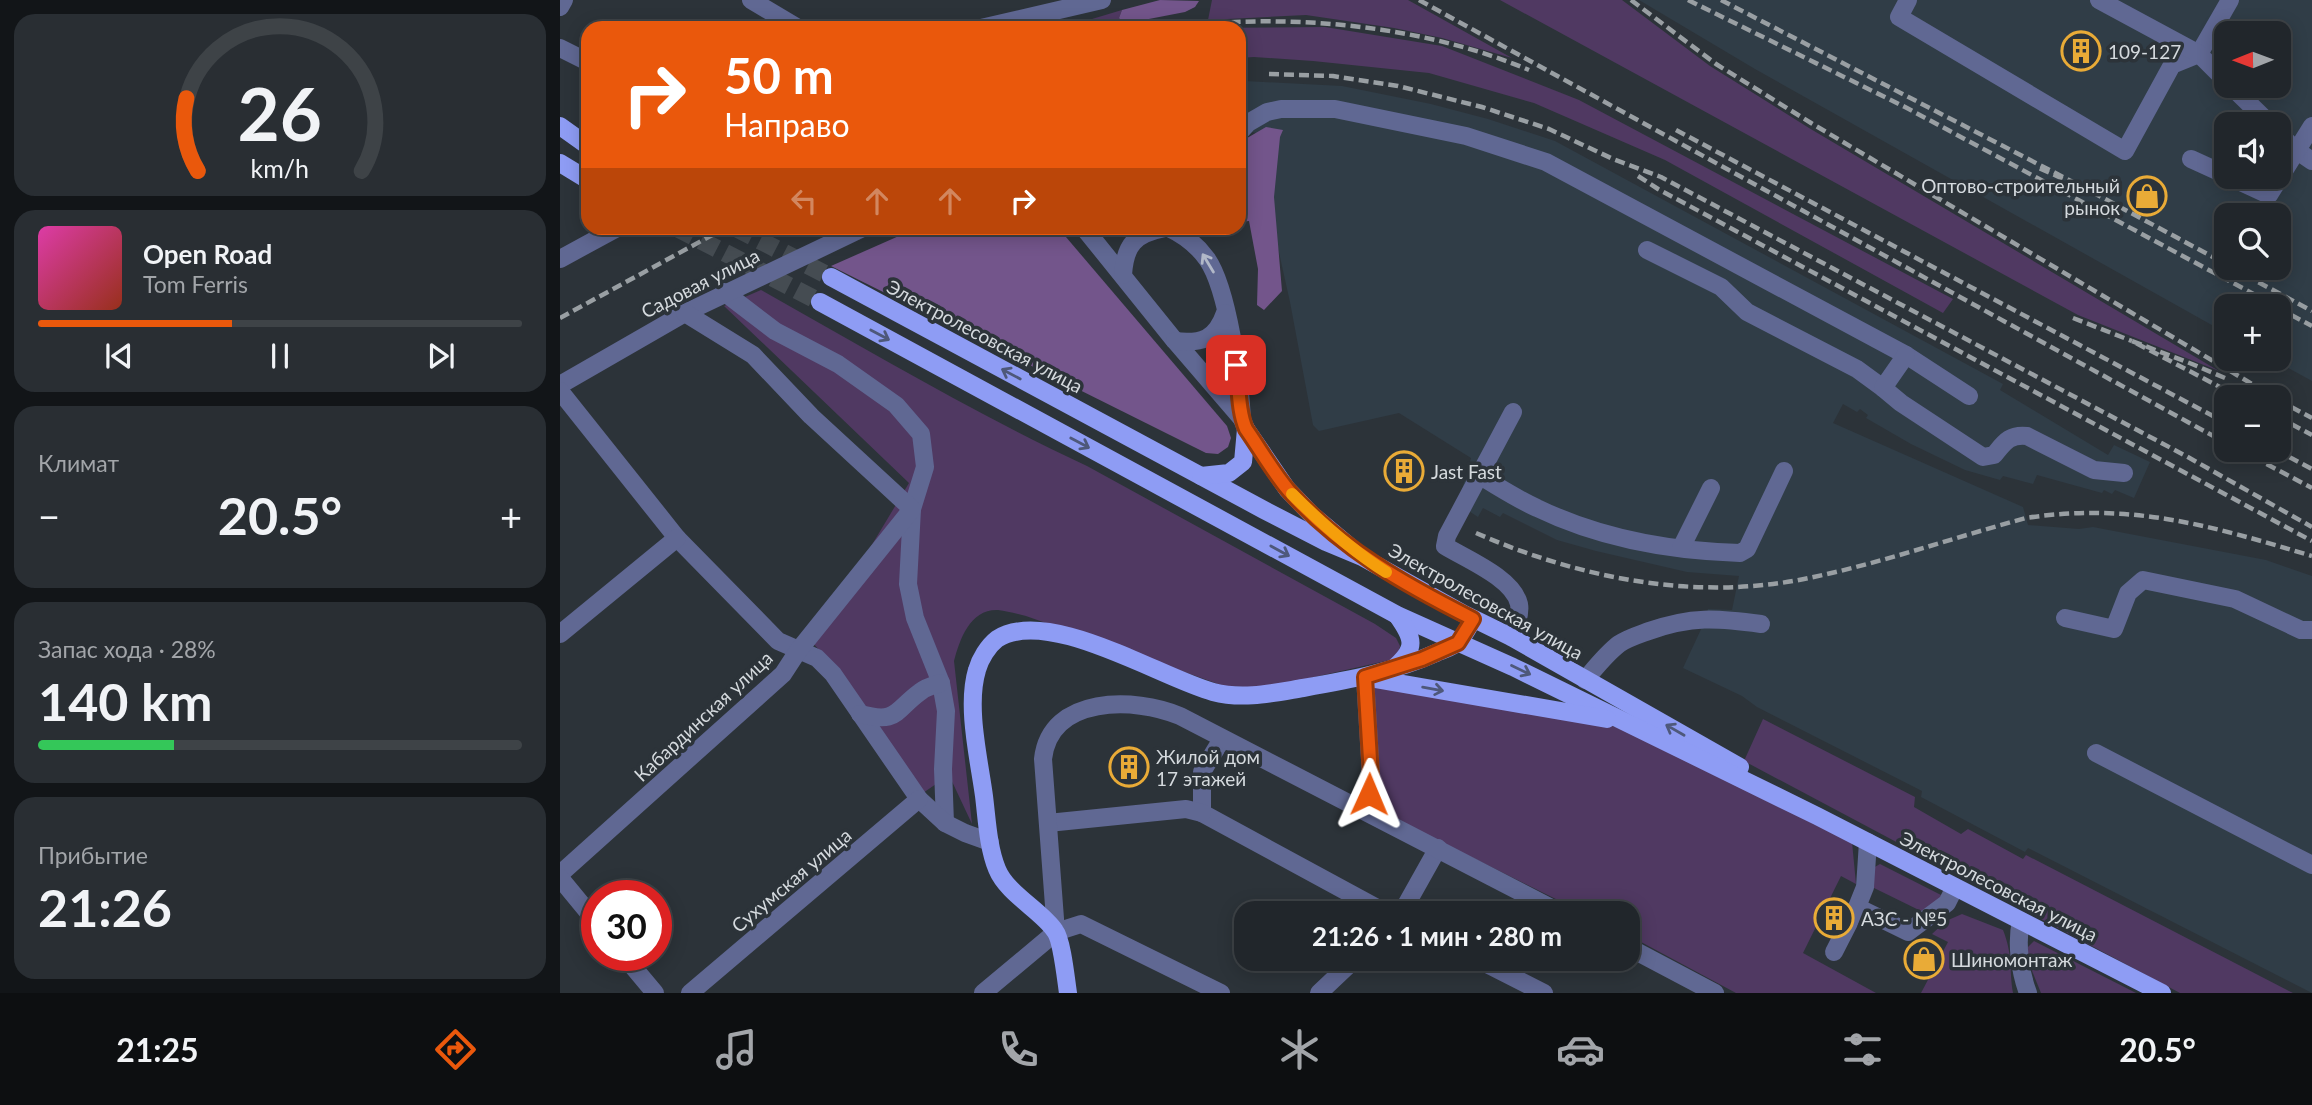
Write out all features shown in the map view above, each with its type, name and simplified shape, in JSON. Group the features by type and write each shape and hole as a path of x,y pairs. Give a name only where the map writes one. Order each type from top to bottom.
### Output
{"main road":[{"path":"560,126 581,141"},
{"path":"560,163 581,176"},
{"name":"Электролесовская улица","path":"831,277 1201,476 1326,542 1362,557 1473,619 1511,637 1724,758 1817,816"},
{"name":"Электролесовская улица","path":"820,302 1397,615 1503,662 1629,723 2162,993"},
{"path":"1201,476 1229,473 1243,462 1244,424"},
{"path":"1244,424 1287,489 1312,515 1362,557"},
{"path":"1393,668 1407,656 1410,645 1409,632 1397,615"},
{"path":"1068,993 1056,932 1020,898 998,871 990,842 973,696 976,670 996,640 1011,633 1043,632 1071,637 1213,692 1248,696 1365,677 1393,668 1458,643 1473,619"},
{"path":"1365,677 1629,723"}],"street":[{"path":"560,7 564,0"},
{"path":"751,0 786,21"},
{"path":"1011,21 1102,0"},
{"path":"1908,0 1899,17 2125,151 2172,65 2199,54 2230,0"},
{"path":"2099,0 2199,54 2214,69"},
{"path":"560,48 581,58"},
{"path":"2243,98 2258,112"},
{"path":"1246,125 1267,112 1281,109 1335,109 1466,136 1546,162 1906,355 1969,396"},
{"path":"2291,158 2312,127"},
{"path":"2291,145 2312,161"},
{"path":"2191,159 2214,170"},
{"path":"2256,189 2269,195 2273,189"},
{"path":"560,260 605,235"},
{"name":"Садовая улица","path":"560,385 724,292 848,235"},
{"path":"1090,235 1244,424"},
{"path":"1123,275 1124,258 1130,245 1141,235"},
{"path":"1182,235 1209,261 1216,278 1225,313 1244,424"},
{"path":"1647,250 1721,287 1747,312 1857,369 1901,403 1983,457 1994,455 2007,438 2027,436 2094,470 2124,473"},
{"path":"724,292 775,331 848,371 896,405 921,434 925,467 912,509 908,584 915,618 941,683 946,711 943,769 945,823"},
{"path":"685,313 752,355 811,416 912,509"},
{"path":"1175,341 1200,341 1211,336 1220,328 1225,313"},
{"path":"1883,388 1906,355"},
{"path":"560,391 677,538 778,641 817,658 833,674 919,799 945,823 990,842"},
{"path":"1511,637 1517,624 1519,604 1506,583 1445,546 1447,536 1513,412"},
{"path":"1480,476 1535,507 1569,522 1624,538 1682,548 1740,553 1747,549 1784,471"},
{"path":"1682,548 1711,488"},
{"name":"Кабардинская улица","path":"560,876 783,674 798,650 912,509"},
{"path":"560,634 677,538"},
{"path":"2065,618 2114,629 2128,593 2143,580 2235,599 2301,630 2312,630"},
{"path":"1585,680 1608,653 1622,642 1658,628 1690,619 1706,618 1761,624"},
{"path":"1365,677 1371,776 1368,812"},
{"path":"860,714 887,717 898,713 919,693 941,683"},
{"path":"1056,932 1043,759 1045,744 1058,725 1077,712 1115,704 1162,708 1180,716 1538,901"},
{"path":"1202,813 1202,772 1222,739"},
{"path":"2096,753 2312,865"},
{"name":"Сухумская улица","path":"690,993 919,799"},
{"path":"1048,823 1186,808 1202,813 1364,901"},
{"path":"1835,952 1865,887 1868,842"},
{"path":"1408,901 1438,848"},
{"path":"560,876 581,903"},
{"path":"1857,907 1908,932 1947,903 1955,887"},
{"path":"2021,921 2019,929 2022,978 2028,993"},
{"path":"983,993 1056,932 1081,924 1221,993"},
{"path":"1640,953 1715,993"},
{"path":"637,971 655,993"},
{"path":"1319,993 1342,971"},
{"path":"1500,971 1544,993"}],"shaded area":[{"path":"1160,0 1199,1 1195,7 1185,12 1138,21 1121,21 1119,18 1122,10"},
{"path":"1212,0 1408,0 1512,58 1442,38 1306,15 1208,20"},
{"path":"1500,0 1622,0 1710,66 1809,128 2214,369 2078,315"},
{"name":"Оптово-строительный рынок","path":"1639,0 2312,0 2312,381 2291,369 2291,294 2214,294 2214,326 1755,69"},
{"path":"1122,10 1120,21 1085,21"},
{"path":"1325,27 1442,46 1579,100 1953,299 1943,313 1665,160 1534,103 1429,73 1313,61 1246,58 1246,28"},
{"path":"1246,81 1342,86 1431,104 1555,141 2003,384 2000,390 2108,455 2114,445 2150,462 2134,498 2115,490 2112,494 2104,490 2102,493 2037,475 2033,484 2003,476 2000,480 1965,470 1866,418 1868,415 1860,409 1857,412 1843,404 1833,423 2023,507 2028,525 2079,529 2093,527 2266,560 2312,576 2312,993 2028,848 2025,852 1921,797 1922,791 1757,707 1742,696 1683,668 1708,609 1732,610 1739,576 1687,572 1596,551 1557,540 1503,513 1500,517 1483,508 1478,517 1458,504 1471,458 1399,413 1319,431 1313,425 1290,302 1258,158 1279,137 1251,132 1246,118"},
{"path":"1266,127 1283,130 1274,197 1282,291 1264,310 1257,305 1258,269 1249,221 1246,221 1246,139"},
{"path":"901,235 1064,235 1227,426 1231,438 1228,447 1218,454 1206,453 831,266"},
{"path":"761,290 963,403 1087,466 1375,624 1396,638 1400,646 1398,654 1390,660 1265,688 1224,686 1026,616 998,610 980,614 963,635 954,661 972,824 949,775 923,793 813,643 909,483 724,306"},
{"path":"1373,684 1617,727 1852,842 1856,884 1841,876 1803,953 1876,993 1736,993 1640,941 1640,901 1560,901 1373,808"},
{"path":"1763,719 1915,797 1914,807 1961,834 1968,829 2023,859 2026,855 2293,993 2180,993 1744,761"},
{"path":"1880,864 1941,895 1940,902 1925,913 1872,887 1873,868"},
{"path":"1962,914 2003,930 2010,955 2013,993 1921,993 1948,942 1932,934 1946,921"},
{"path":"2034,941 2136,993 2041,993 2028,961 2028,947"}],"tunnel":[{"path":"691,235 820,302"},
{"path":"750,235 831,277"}],"railway":[{"path":"1419,0 2214,436"},
{"path":"1631,0 1716,64 1811,123 2254,385"},
{"path":"1688,0 1905,107 2254,294"},
{"path":"1721,0 2092,192 2039,168"},
{"path":"1246,22 1309,22 1385,30 1459,46 1529,70"},
{"path":"1269,74 1333,76 1398,86 1482,107 1549,129 1613,159 1661,177 2186,456 2312,527"},
{"path":"1676,130 2214,417"},
{"path":"1638,176 2312,541"},
{"path":"2092,192 2214,258"},
{"path":"560,318 712,235"},
{"path":"2254,280 2312,311"},
{"path":"2291,315 2312,326"},
{"path":"2073,318 2132,341"},
{"path":"2216,385 2132,341 2225,378"},
{"path":"2291,407 2312,418"},
{"path":"2291,424 2312,435"},
{"path":"2291,458 2312,469"},
{"path":"2263,462 2312,488"},
{"path":"1476,533 1515,549 1596,573 1679,586 1762,585 1804,579 2026,518 2065,514 2137,515 2171,520 2240,535 2312,556"}],"slow traffic":[{"path":"1292,494 1312,515 1362,557 1386,572"}],"place":[{"name":"109-127","path":"2081,51"},
{"name":"Оптово-строительный рынок","path":"2147,196"},
{"name":"Jast Fast","path":"1404,471"},
{"name":"Жилой дом 17 этажей","path":"1129,767"},
{"name":"АЗС - №5","path":"1834,918"},
{"name":"Шиномонтаж","path":"1924,959"}],"route":[{"path":"1236,365 1242,419 1246,429 1287,489 1312,515 1362,557 1473,619 1458,643 1422,659 1365,677 1371,776 1369,794"}]}
